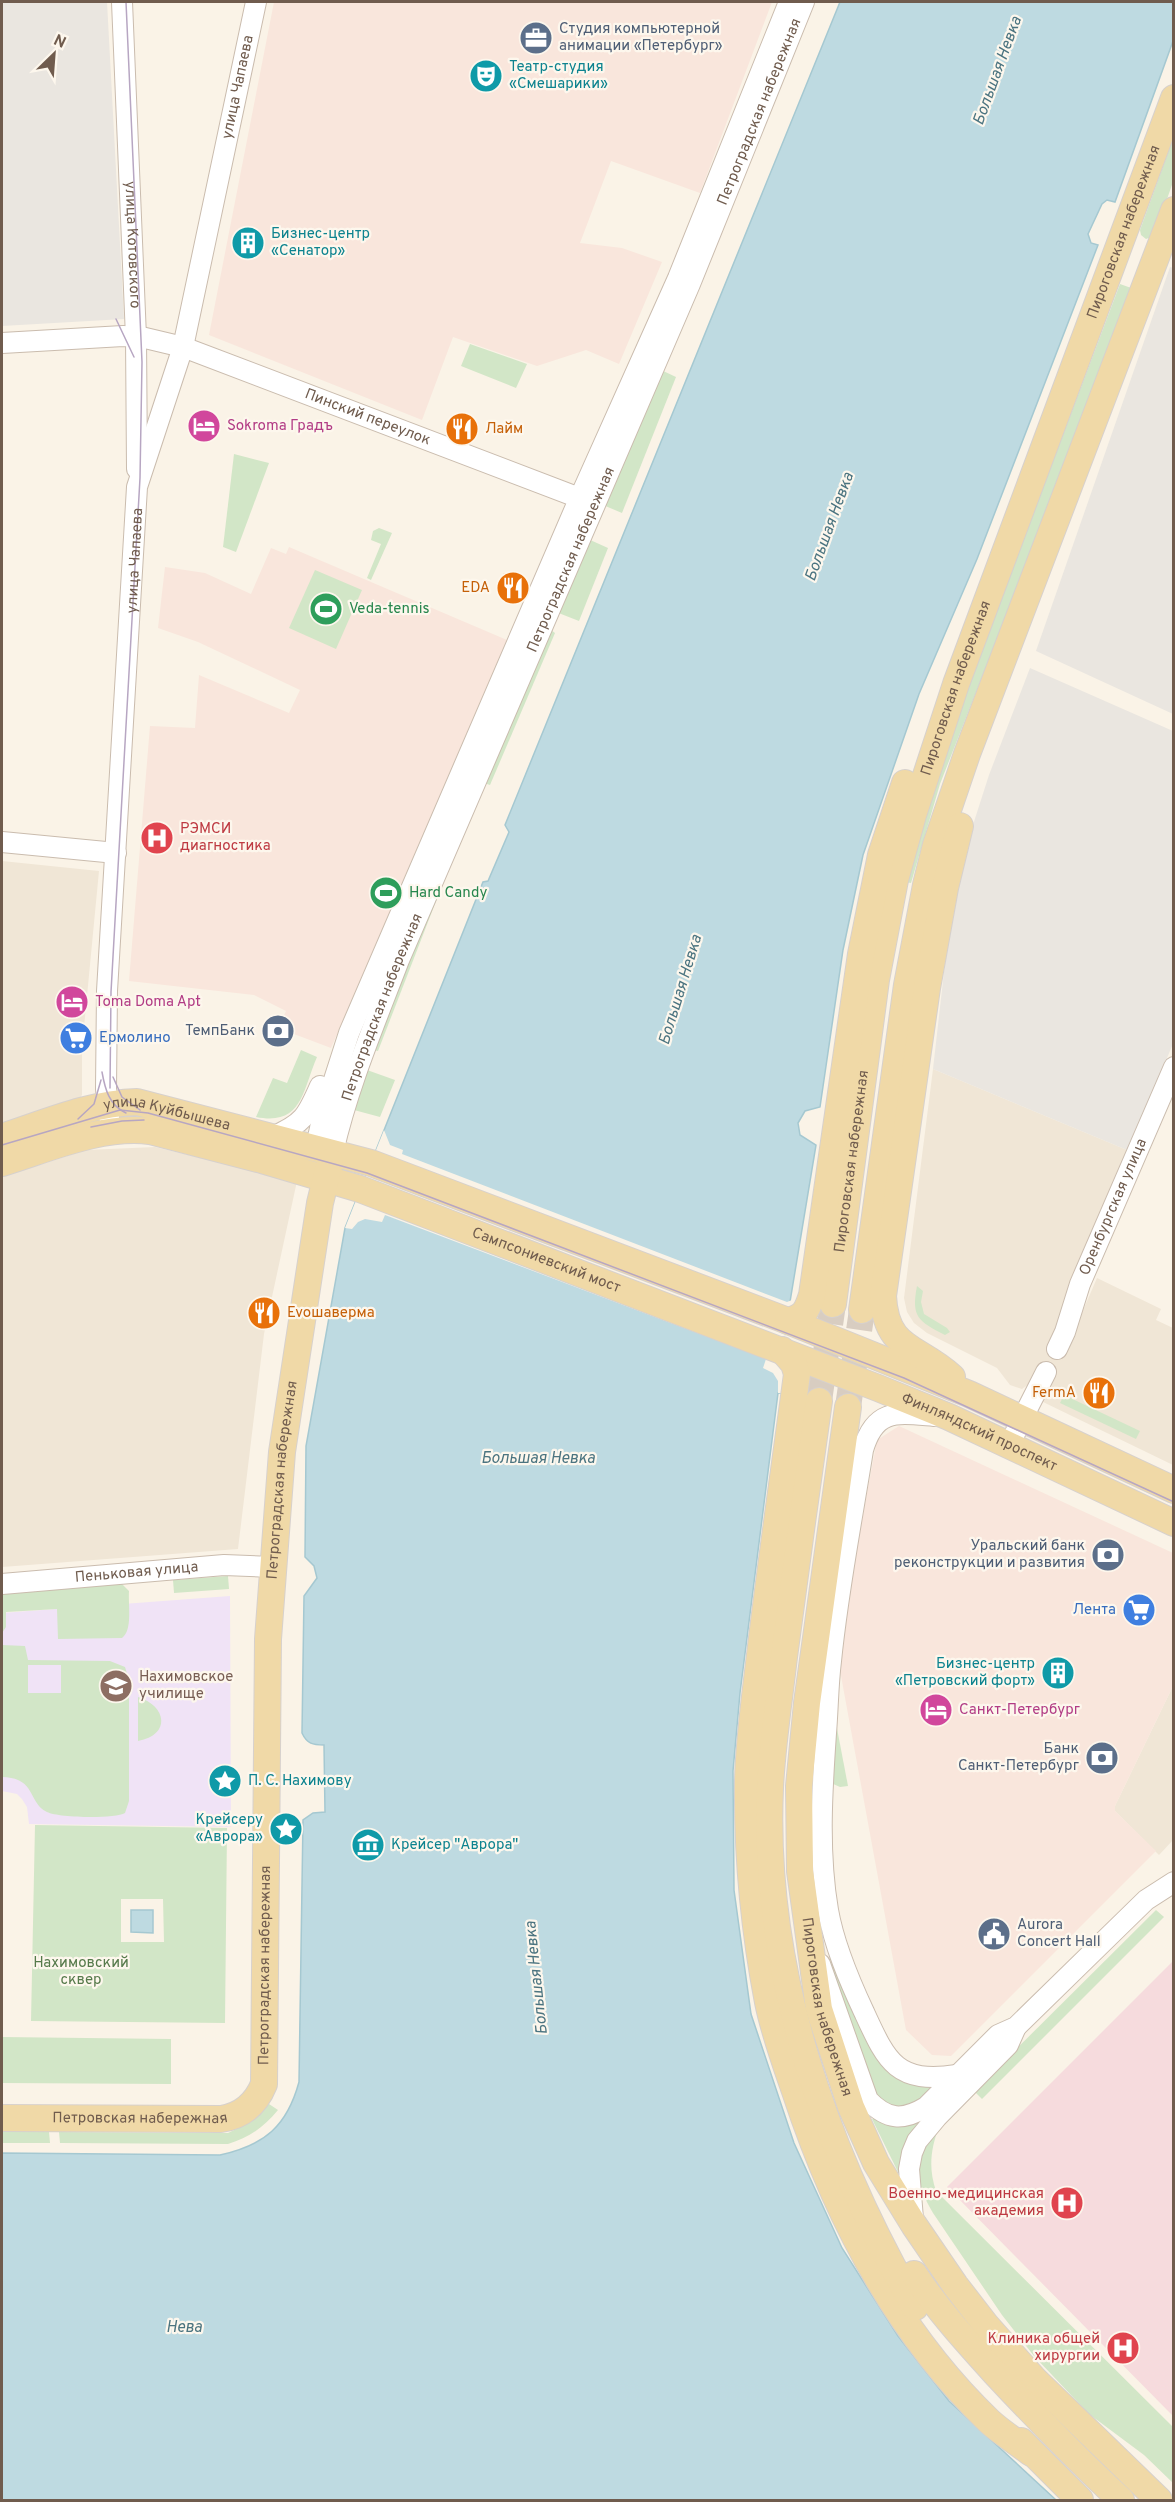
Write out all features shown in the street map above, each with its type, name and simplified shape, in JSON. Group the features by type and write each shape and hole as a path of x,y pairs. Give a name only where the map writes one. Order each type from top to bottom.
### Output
{"main road":[{"name":"Пироговская набережная","path":"832,1304 876,980 895,880 931,756 1173,98"},
{"name":"Пироговская набережная","path":"862,1310 908,985 926,885 957,780 1035,573 1165,256 1173,210"},
{"path":"788,1321 801,1318 812,1296 861,954 881,855 902,791 968,622 1002,558"},
{"path":"969,1394 936,1363 902,1344 890,1330 884,1314 883,1296 927,988 945,888 970,792 1025,631 1035,573"},
{"name":"улица Куйбышева","path":"2,1137 108,1105 127,1102 146,1104 325,1150"},
{"name":"улица Куйбышева","path":"2,1163 111,1132 135,1130 150,1131 318,1176"},
{"name":"Сампсониевский мост","path":"325,1150 370,1163 788,1321"},
{"name":"Петроградская набережная","path":"255,2083 249,2069 252,1638 320,1203 318,1176 325,1150"},
{"name":"Сампсониевский мост","path":"318,1176 360,1189 782,1350"},
{"name":"Финляндский проспект","path":"788,1321 969,1394 1173,1490"},
{"path":"782,1350 794,1364 797,1374 766,1605 748,1779 753,1908 768,2003 780,2049 808,2131 839,2206 865,2259 908,2327 959,2391 992,2423 1031,2453"},
{"name":"Финляндский проспект","path":"782,1350 950,1418 1173,1523"},
{"name":"Пироговская набережная","path":"819,1401 789,1622 771,1778 771,1872 780,1950 793,2013 827,2122 882,2249 920,2315 970,2381 1031,2453 1080,2500"},
{"name":"Пироговская набережная","path":"848,1407 807,1703 799,1786 800,1871 819,2008 851,2107 876,2163 914,2225 955,2285 986,2325 1076,2422 1150,2492 1173,2498"},
{"name":"Петровская набережная","path":"2,2101 221,2102 234,2097 255,2083 257,2098 248,2109 236,2116 221,2119 2,2118"},
{"name":"Пироговская набережная","path":"858,2195 941,2312 1063,2446 1121,2500"}],"street":[{"name":"улица Котовского","path":"122,2 136,337 137,487"},
{"name":"улица Чапаева","path":"111,1132 108,1105 107,991 137,487 183,347 256,2"},
{"name":"Петроградская набережная","path":"325,1150 340,1119 399,960 588,501 789,2"},
{"name":"Петроградская набережная","path":"325,1150 334,1074 349,1033 588,501 690,284 804,2"},
{"name":"Пинский переулок","path":"2,343 90,336 136,337 183,347 588,501"},
{"path":"2,842 116,853"},
{"name":"Оренбургская улица","path":"1057,1349 1065,1332 1080,1284 1173,1067"},
{"path":"272,1137 297,1126 304,1119 323,1079 334,1074"},
{"path":"1010,1445 1046,1372"},
{"path":"950,1418 891,1414 873,1427 867,1438 831,1661 822,1791 824,1873 833,1934 858,1998 882,2050 898,2068 908,2073 931,2078 957,2075"},
{"name":"Пеньковая улица","path":"2,1584 224,1565 264,1566"},
{"path":"807,1930 836,2007 862,2090 877,2110 889,2116 901,2117 913,2115 926,2107 998,2035 1016,2027 1146,1900 1173,1881"},
{"path":"914,2225 909,2169 917,2140 1008,2045 1016,2027"}],"shaded area":[{"path":"2,2 107,2 124,319 2,326"},
{"path":"274,2 772,2 700,193 611,161 580,243 622,248 662,262 619,364 586,350 537,366 453,337 422,420 209,335"},
{"path":"1170,267 1174,268 1173,714 1036,651"},
{"path":"289,547 507,640 331,1048 278,1028 286,1011 254,995 129,981 150,726 195,728 199,675 289,713 300,690 198,642 158,628 165,567 205,573 251,594 271,548 286,554"},
{"path":"1030,668 1173,731 1173,1044 1127,1150 933,1069 954,884 989,775"},
{"path":"2,861 99,871 82,1048 82,1095 74,1106 2,1128"},
{"path":"933,1069 1127,1150 1065,1310 1065,1352 1097,1278 1161,1309 1156,1320 1173,1328 1173,1465 1041,1401 1040,1376 1022,1389 1010,1385 997,1368 927,1333 914,1323 907,1312 904,1298"},
{"path":"155,1147 297,1181 264,1334 238,1549 2,1567 2,1177 86,1150"},
{"path":"899,1426 1173,1553 1173,1686 1115,1806 1115,1811 1156,1851 951,2056 932,2055 906,2030 837,1654 877,1440"},
{"name":"Нахимовское училище","path":"230,1596 231,1827 29,1824 27,1807 22,1799 17,1794 2,1791 2,1613"},
{"path":"1173,1686 1173,1840 1159,1855 1115,1811 1115,1806"},
{"name":"Военно-медицинская академия","path":"1173,1961 1173,2416 947,2187"}],"green space":[{"path":"1173,139 1173,182 1154,236 1146,239 1141,235 1140,230"},
{"path":"1120,284 1134,289 940,784 911,883 905,882 933,779"},
{"path":"470,344 527,364 516,388 461,366"},
{"path":"659,369 676,377 622,513 603,505"},
{"path":"234,454 269,463 236,552 223,547"},
{"path":"379,528 392,533 371,580 367,578 381,544 371,540 373,531"},
{"path":"588,539 608,548 579,621 556,612"},
{"name":"Veda-tennis","path":"315,570 362,590 336,649 289,628"},
{"path":"551,630 555,633 490,785 484,783"},
{"path":"440,878 445,878 378,1051 373,1050"},
{"path":"301,1050 317,1057 298,1104 283,1116 256,1117 273,1078 287,1083"},
{"path":"367,1070 395,1080 380,1117 354,1110"},
{"path":"917,1286 923,1291 921,1302 924,1314 950,1332 945,1335 928,1326 919,1317 915,1305"},
{"path":"1064,1395 1140,1431 1136,1439 1060,1403"},
{"path":"228,1576 229,1589 174,1593 173,1580"},
{"path":"122,1584 129,1591 129,1617 128,1629 122,1638 58,1639 57,1609 6,1612 6,1627 2,1633 2,1593"},
{"path":"2,1645 25,1646 28,1660 110,1661 125,1667 129,1680 129,1801 125,1813 99,1817 53,1814 41,1808 21,1781 2,1777","holes":["28,1665 61,1665 61,1693 28,1693"]},
{"path":"138,1697 155,1707 161,1720 156,1733 138,1741"},
{"path":"835,1718 848,1786 840,1787 831,1783"},
{"name":"Нахимовский сквер","path":"35,1825 227,1828 225,2023 31,2021","holes":["121,1899 163,1899 164,1942 121,1942"]},
{"path":"817,1872 877,2054 936,2086 909,2109 881,2104 854,2046 817,1912 813,1873"},
{"path":"1156,1910 1164,1917 982,2099 974,2091"},
{"path":"2,2037 171,2039 171,2084 2,2083"},
{"path":"269,2104 278,2110 267,2122 249,2135 228,2144 60,2143 59,2132 228,2133 251,2122"},
{"path":"929,2113 900,2174 899,2174 872,2119"},
{"path":"939,2126 932,2158 932,2174 936,2191 1173,2427 1173,2483 1144,2455 1089,2414 1034,2356 1002,2315 933,2213 922,2189 919,2168 925,2148"},
{"path":"2,2131 49,2132 50,2143 2,2143"}],"water":[{"name":"Большая Невка","path":"840,2 1173,2 1173,41 1115,202 1107,200 1102,204 1088,234 1091,243 1098,245 977,559 919,694 863,855 843,950 820,1107 805,1111 798,1123 800,1135 816,1145 782,1350 785,1393 778,1393 740,1693 733,1771 734,1890 751,2014 794,2143 842,2248 898,2336 949,2401 1056,2500 2,2500 2,2153 220,2155 250,2146 262,2139 281,2122 294,2097 299,2082 303,1820 313,1813 325,1812 324,1745 311,1743 302,1733 304,1596 317,1578 314,1566 305,1557 306,1446 345,1228 483,882 488,881 509,832 505,825"},
{"path":"131,1910 153,1910 153,1933 131,1932"}],"pier":[{"path":"384,1130 390,1145 403,1150 402,1154 787,1302 792,1300 782,1350 786,1378 785,1393 778,1393 778,1381 773,1373 763,1368 766,1359 385,1215 382,1222 365,1219 358,1222 352,1229 345,1228"}],"tunnel":[{"path":"819,1401 833,1304"},
{"path":"848,1407 862,1310"}],"tram line":[{"path":"110,1088 111,992 140,478 142,362 126,2"},
{"path":"116,319 134,357"},
{"path":"102,1072 106,1090 112,1101 126,1113"},
{"path":"113,1077 122,1097 140,1110"},
{"path":"78,1119 94,1104 101,1080"},
{"path":"2,1145 120,1110 148,1113 367,1173 904,1378 1174,1502"},
{"path":"91,1127 122,1121 144,1120"}],"place":[{"name":"Студия компьютерной анимации «Петербург»","path":"536,38"},
{"name":"Театр-студия «Смешарики»","path":"486,76"},
{"name":"Бизнес-центр «Сенатор»","path":"248,243"},
{"name":"Sokroma Градъ","path":"204,426"},
{"name":"Лайм","path":"462,429"},
{"name":"EDA","path":"513,588"},
{"name":"Veda-tennis","path":"326,609"},
{"name":"РЭМСИ диагностика","path":"157,838"},
{"name":"Hard Candy","path":"386,893"},
{"name":"Toma Doma Apt","path":"72,1002"},
{"name":"ТемпБанк","path":"278,1031"},
{"name":"Ермолино","path":"76,1038"},
{"name":"Evoшаверма","path":"264,1313"},
{"name":"FermA","path":"1099,1393"},
{"name":"Уральский банк реконструкции и развития","path":"1108,1555"},
{"name":"Лента","path":"1139,1610"},
{"name":"Бизнес-центр «Петровский форт»","path":"1058,1673"},
{"name":"Нахимовское училище","path":"116,1686"},
{"name":"Санкт-Петербург","path":"936,1710"},
{"name":"Банк Санкт-Петербург","path":"1102,1758"},
{"name":"П. С. Нахимову","path":"225,1781"},
{"name":"Крейсеру «Аврора»","path":"286,1829"},
{"name":"Крейсер \"Аврора\"","path":"368,1845"},
{"name":"Aurora Concert Hall","path":"994,1934"},
{"name":"Военно-медицинская академия","path":"1067,2203"},
{"name":"Клиника общей хирургии","path":"1123,2348"}],"water label":[{"name":"Нева","path":"184,2328"}]}
